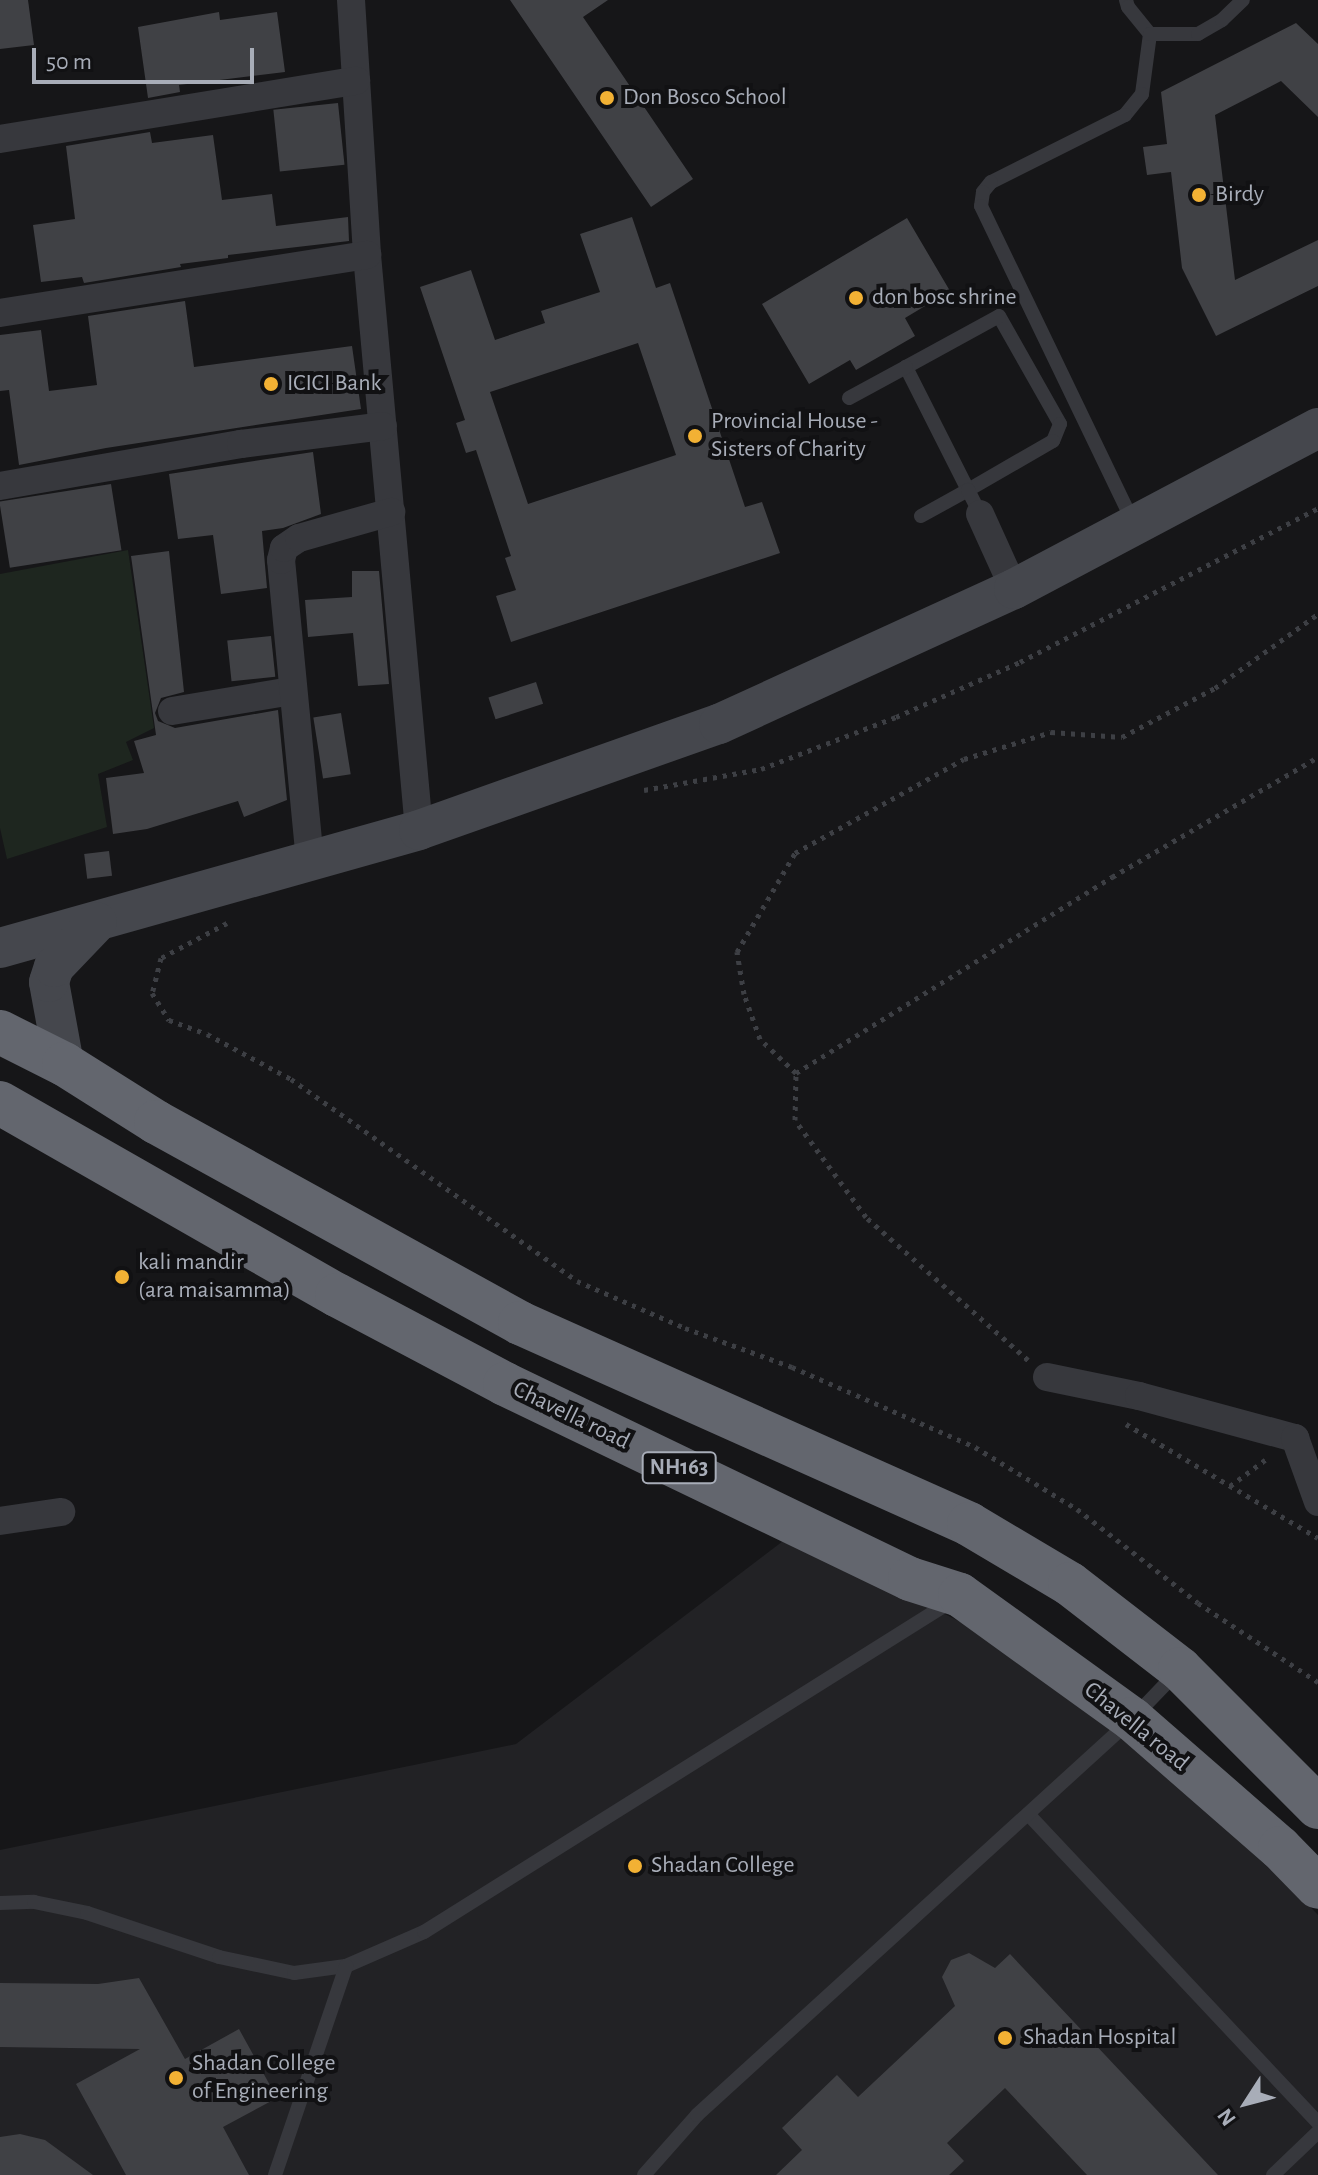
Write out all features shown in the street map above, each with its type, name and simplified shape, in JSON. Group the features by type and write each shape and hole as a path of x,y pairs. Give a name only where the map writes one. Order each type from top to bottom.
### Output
{"highway":[{"name":"NH163","path":"0,1032 64,1064 156,1122 520,1323 969,1524 1070,1584 1180,1669 1318,1807"},
{"name":"Chavella road","path":"0,1103 337,1295 505,1384 910,1579 960,1595 1132,1719 1280,1848 1318,1887"}],"main road":[{"path":"0,948 419,830 719,724 1014,589 1318,428"},
{"path":"64,1064 49,982 54,967 97,922"}],"street":[{"path":"351,0 367,255 419,830"},
{"path":"0,139 356,81"},
{"path":"0,313 367,255"},
{"path":"0,486 241,444 383,426"},
{"path":"974,502 1014,589"},
{"path":"310,861 279,573 284,548 299,538 391,512"},
{"path":"172,711 292,691"},
{"path":"1047,1377 1139,1396 1295,1438 1318,1502"},
{"path":"0,1521 61,1512"}],"lane":[{"path":"1126,0 1150,34 1142,94 1125,115 1005,173 983,192 981,206 1135,525"},
{"path":"1150,34 1198,34 1222,20 1243,0"},
{"path":"849,398 999,316 1060,424 1053,441 974,502 921,516"},
{"path":"906,367 974,502"},
{"path":"0,1903 34,1902 87,1913 219,1957 294,1973 346,1966 424,1932 960,1595"},
{"path":"644,2175 697,2115 1132,1719 1180,1669"},
{"path":"1028,1814 1318,2123"},
{"path":"275,2175 346,1966"},
{"path":"1273,2175 1318,2132"}],"path":[{"path":"641,790 761,769 896,717 1020,662 1318,508"},
{"path":"1047,1377 866,1217 795,1120 796,1073 760,1039 744,994 737,952 795,853 964,759 1051,732 1122,737 1215,688 1318,614"},
{"path":"796,1073 1112,877 1318,757"},
{"path":"237,920 161,958 152,993 169,1020 207,1034 291,1079 577,1281 685,1328 792,1367 975,1447 1077,1509 1198,1603 1318,1682"},
{"path":"1112,1416 1318,1538"}],"shaded area":[{"path":"128,550 154,728 126,742 133,760 98,774 107,827 7,859 0,828 0,574"},
{"name":"Shadan College","path":"791,1535 974,1629 1075,1694 1287,1882 1318,1915 1318,2175 0,2175 0,1850 516,1744"}],"building":[{"path":"0,0 28,0 34,45 0,49"},
{"name":"Don Bosco School","path":"510,0 608,0 583,17 693,179 651,207"},
{"path":"219,12 220,20 277,12 285,72 179,85 180,92 148,98 138,27"},
{"name":"Birdy","path":"1296,23 1318,44 1318,117 1281,81 1215,115 1235,280 1318,240 1318,286 1216,336 1182,268 1171,172 1147,175 1143,147 1167,144 1161,92"},
{"path":"338,103 344,165 280,171 273,110"},
{"path":"150,132 152,143 213,135 222,200 272,194 276,226 348,217 349,241 228,255 228,258 84,283 82,277 41,282 33,225 75,219 66,146"},
{"name":"Provincial House - Sisters of Charity","path":"632,217 656,288 670,283 745,507 762,502 780,553 511,642 496,596 516,590 505,558 511,556 476,450 466,453 456,423 465,420 420,287 471,270 495,340 545,323 541,311 600,292 580,234","holes":["638,343 676,455 528,504 490,392"]},
{"name":"don bosc shrine","path":"907,218 950,291 905,318 915,336 856,370 850,360 809,384 762,304"},
{"path":"185,301 194,367 352,346 361,409 106,448 19,465 9,390 0,391 0,335 41,330 49,391 97,385 88,316"},
{"path":"313,452 321,514 283,528 262,531 267,588 221,594 213,535 178,539 169,474"},
{"path":"111,484 121,550 10,568 0,502"},
{"path":"169,551 184,692 161,698 155,713 158,721 175,728 278,710 287,800 244,817 238,801 147,829 113,834 106,778 144,773 134,741 156,735 131,556"},
{"path":"352,571 379,571 389,684 358,686 353,633 308,637 305,600 352,597"},
{"path":"271,636 275,677 232,681 227,641"},
{"path":"536,682 543,704 496,719 488,697"},
{"path":"341,713 351,774 323,779 313,717"},
{"path":"109,851 112,876 87,879 84,854"},
{"name":"Shadan Hospital","path":"969,1953 995,1968 1010,1954 1218,2175 1087,2175 1005,2088 947,2143 964,2161 949,2175 776,2175 802,2150 782,2128 837,2075 858,2097 955,2006 942,1977 951,1960"},
{"name":"Shadan College of Engineering","path":"139,1978 185,2059 239,2029 277,2098 223,2127 249,2175 126,2175 76,2084 140,2049 0,2047 0,1983 98,1984"},
{"path":"20,2134 45,2140 93,2175 0,2175 0,2137"}],"place":[{"name":"Don Bosco School","path":"607,98"},
{"name":"Birdy","path":"1199,195"},
{"name":"don bosc shrine","path":"856,298"},
{"name":"ICICI Bank","path":"271,384"},
{"name":"Provincial House - Sisters of Charity","path":"695,436"},
{"name":"kali mandir (ara maisamma)","path":"122,1277"},
{"name":"Shadan College","path":"635,1866"},
{"name":"Shadan Hospital","path":"1005,2038"},
{"name":"Shadan College of Engineering","path":"176,2078"}]}
